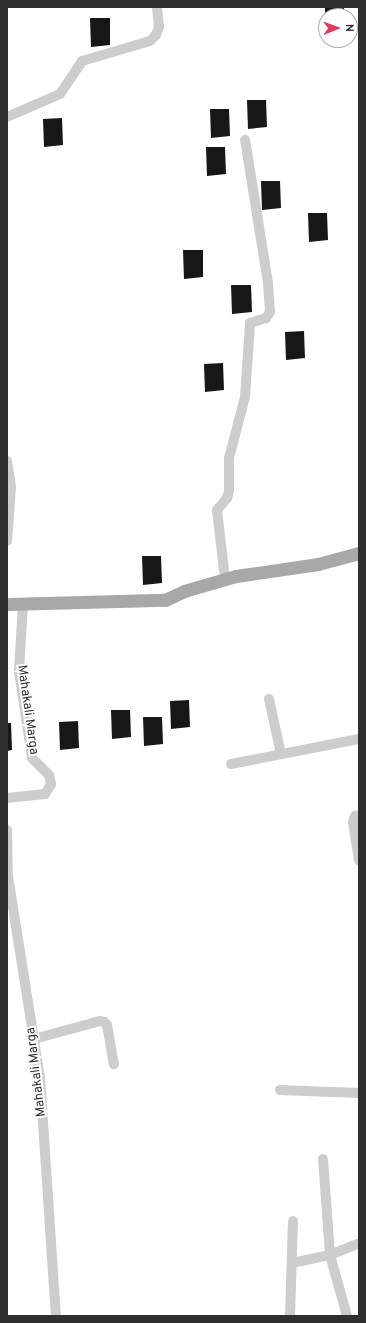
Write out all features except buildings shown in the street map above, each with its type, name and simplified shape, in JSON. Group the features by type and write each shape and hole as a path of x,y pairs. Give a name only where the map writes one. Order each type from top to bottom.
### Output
{"main road":[{"path":"7,604 165,600 184,591 225,579 318,564 359,554"}],"street":[{"path":"7,117 60,94 82,60 150,40 156,35 159,27 157,7"},
{"path":"225,579 217,510 227,498 229,491 229,458 245,398 250,323 266,318 270,312 268,283 245,140"},
{"path":"7,461 11,487 7,541"},
{"name":"Mahakali Marga","path":"7,798 45,794 51,784 49,775 32,758 19,671 23,603"},
{"path":"268,699 281,754"},
{"path":"231,764 359,739"},
{"path":"359,815 353,818 359,861"},
{"name":"Mahakali Marga","path":"7,830 10,902 40,1077 56,1316"},
{"path":"34,1039 100,1021 104,1022 107,1025 114,1064"},
{"path":"280,1090 359,1093"},
{"path":"323,1159 330,1255 347,1316"},
{"path":"290,1316 293,1221"},
{"path":"292,1263 330,1255 359,1243"}]}
